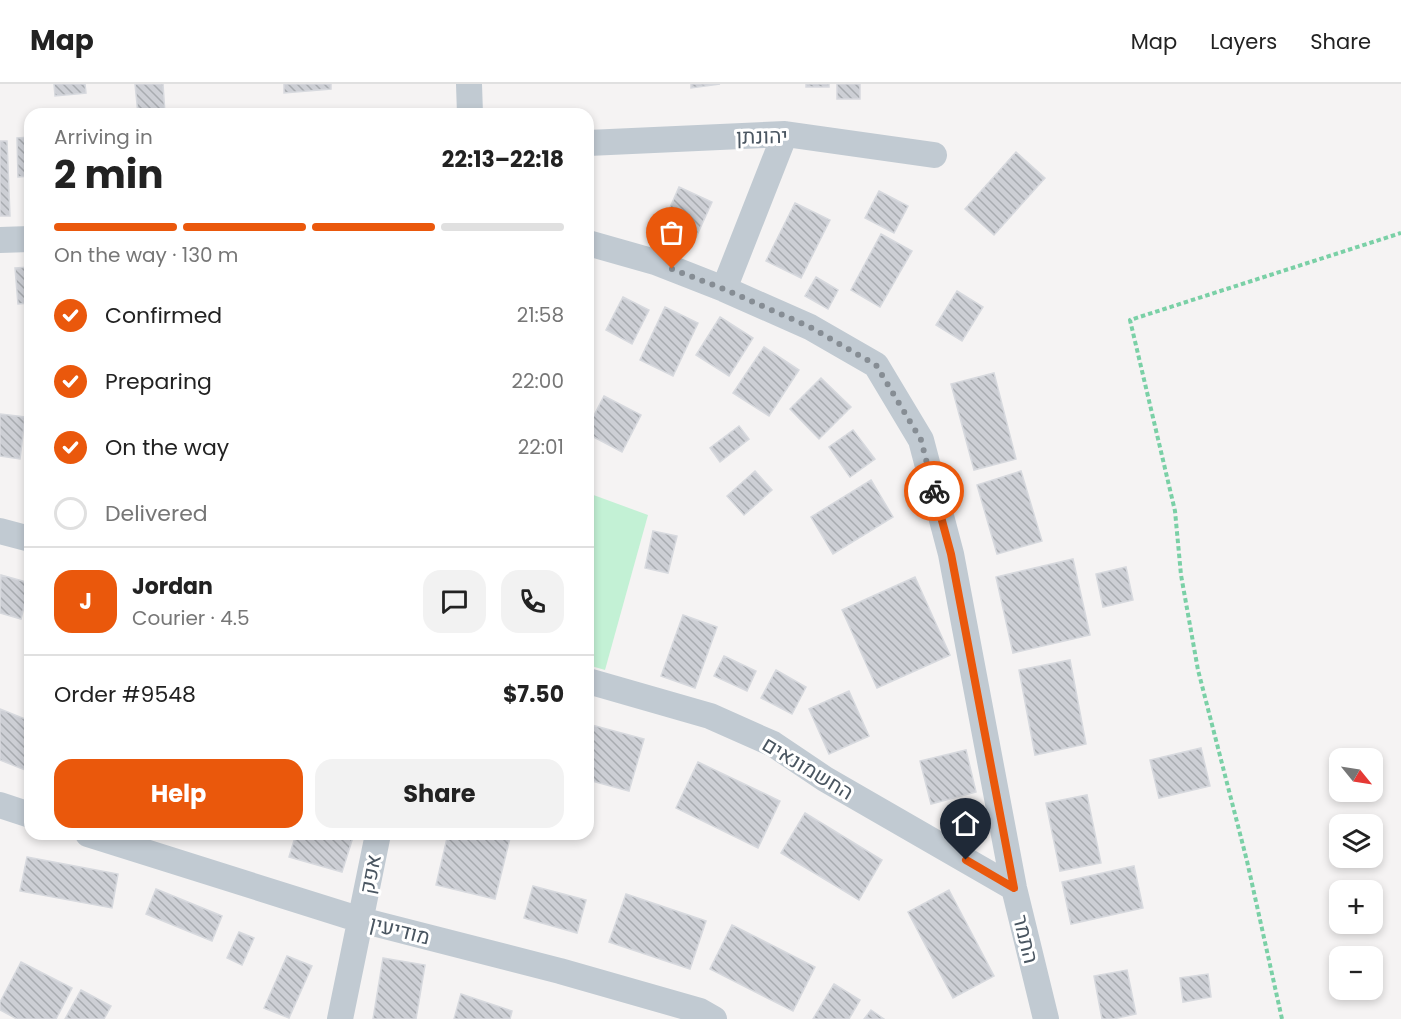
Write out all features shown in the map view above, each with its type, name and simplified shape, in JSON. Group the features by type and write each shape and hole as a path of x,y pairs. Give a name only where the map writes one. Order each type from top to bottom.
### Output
{"street":[{"path":"470,84 470,108"},
{"path":"724,289 786,134"},
{"name":"יהונתן","path":"594,144 786,134 934,155"},
{"path":"0,240 24,239"},
{"name":"התמר","path":"594,245 655,262 724,289 810,327 876,365 921,440 951,554 1014,888 1046,1019"},
{"path":"0,531 24,537"},
{"name":"החשמונאים","path":"594,683 710,716 773,744 825,778 1014,888"},
{"path":"0,805 24,813"},
{"name":"מודיעין","path":"107,840 361,920 560,971 700,1011 714,1019"},
{"name":"אפק","path":"340,1019 377,840"}],"path":[{"path":"1282,1019 1247,861 1198,670 1181,575 1175,512 1130,320 1401,233"}],"green space":[{"path":"594,495 648,515 605,670 594,667"}],"building":[{"path":"54,84 85,84 86,93 55,96"},
{"path":"135,84 163,84 165,108 137,108"},
{"path":"284,84 331,84 331,89 284,93"},
{"path":"691,84 720,84 691,88"},
{"path":"806,84 829,84 829,87 806,87"},
{"path":"837,84 860,84 860,99 837,99"},
{"path":"24,137 24,176 18,177 17,138"},
{"path":"0,141 7,141 10,216 0,216"},
{"path":"1016,152 1045,178 994,235 965,209"},
{"path":"679,187 712,202 693,244 660,230"},
{"path":"879,191 908,206 894,233 865,218"},
{"path":"795,203 830,220 801,278 766,261"},
{"path":"881,234 912,251 880,307 851,290"},
{"path":"24,267 24,304 18,304 15,268"},
{"path":"816,277 838,290 828,309 805,296"},
{"path":"957,291 983,307 962,341 936,325"},
{"path":"623,297 649,310 632,344 606,330"},
{"path":"665,307 698,323 673,376 640,360"},
{"path":"720,317 753,338 729,376 696,355"},
{"path":"764,347 799,370 769,416 733,393"},
{"path":"994,373 1016,459 974,470 951,384"},
{"path":"821,378 851,407 819,439 790,409"},
{"path":"604,396 641,415 622,452 594,437 594,415"},
{"path":"0,414 24,417 20,459 0,456"},
{"path":"739,426 749,439 720,462 710,448"},
{"path":"853,430 875,459 850,477 829,447"},
{"path":"755,471 772,490 744,515 727,496"},
{"path":"1021,471 1042,541 997,554 977,485"},
{"path":"871,480 893,517 833,554 811,517"},
{"path":"653,531 677,536 668,573 645,568"},
{"path":"1073,559 1090,635 1013,653 996,577"},
{"path":"1126,567 1133,600 1103,607 1096,574"},
{"path":"1,575 24,581 24,607 21,619 0,613"},
{"path":"915,577 950,655 877,688 842,610"},
{"path":"683,615 717,627 695,688 661,676"},
{"path":"724,656 756,671 747,691 714,676"},
{"path":"1070,660 1086,744 1035,755 1019,670"},
{"path":"776,670 806,687 792,714 761,698"},
{"path":"849,691 869,736 829,754 809,709"},
{"path":"0,709 24,719 24,770 0,760"},
{"path":"594,726 644,739 629,791 594,782"},
{"path":"1201,748 1210,786 1159,798 1150,760"},
{"path":"966,750 976,792 931,804 920,761"},
{"path":"698,762 780,801 758,848 676,808"},
{"path":"1087,795 1101,863 1060,871 1046,803"},
{"path":"805,813 882,860 859,900 781,853"},
{"path":"294,840 352,840 342,872 289,857"},
{"path":"447,840 510,840 495,899 436,885"},
{"path":"27,857 118,874 112,908 20,891"},
{"path":"1134,866 1143,908 1071,924 1062,882"},
{"path":"533,886 586,900 577,933 524,918"},
{"path":"156,889 222,916 212,941 146,914"},
{"path":"949,890 994,976 953,998 908,912"},
{"path":"626,894 706,921 690,969 609,942"},
{"path":"732,925 815,967 793,1011 710,969"},
{"path":"239,932 254,938 242,965 227,958"},
{"path":"287,956 312,966 289,1018 264,1008"},
{"path":"383,958 425,965 416,1019 373,1019"},
{"path":"21,962 72,988 56,1019 17,1019 0,1010 0,1002"},
{"path":"1127,970 1136,1014 1102,1019 1094,976"},
{"path":"1208,974 1211,997 1183,1002 1180,978"},
{"path":"834,984 860,1000 849,1019 813,1019"},
{"path":"81,990 111,1006 104,1019 65,1019"},
{"path":"461,994 512,1011 510,1019 454,1019"},
{"path":"871,1010 884,1019 864,1019"}],"way so far":[{"path":"672,269 810,327 876,365 921,440 934,491"}],"route":[{"path":"934,491 951,554 1014,888 966,860"}]}
